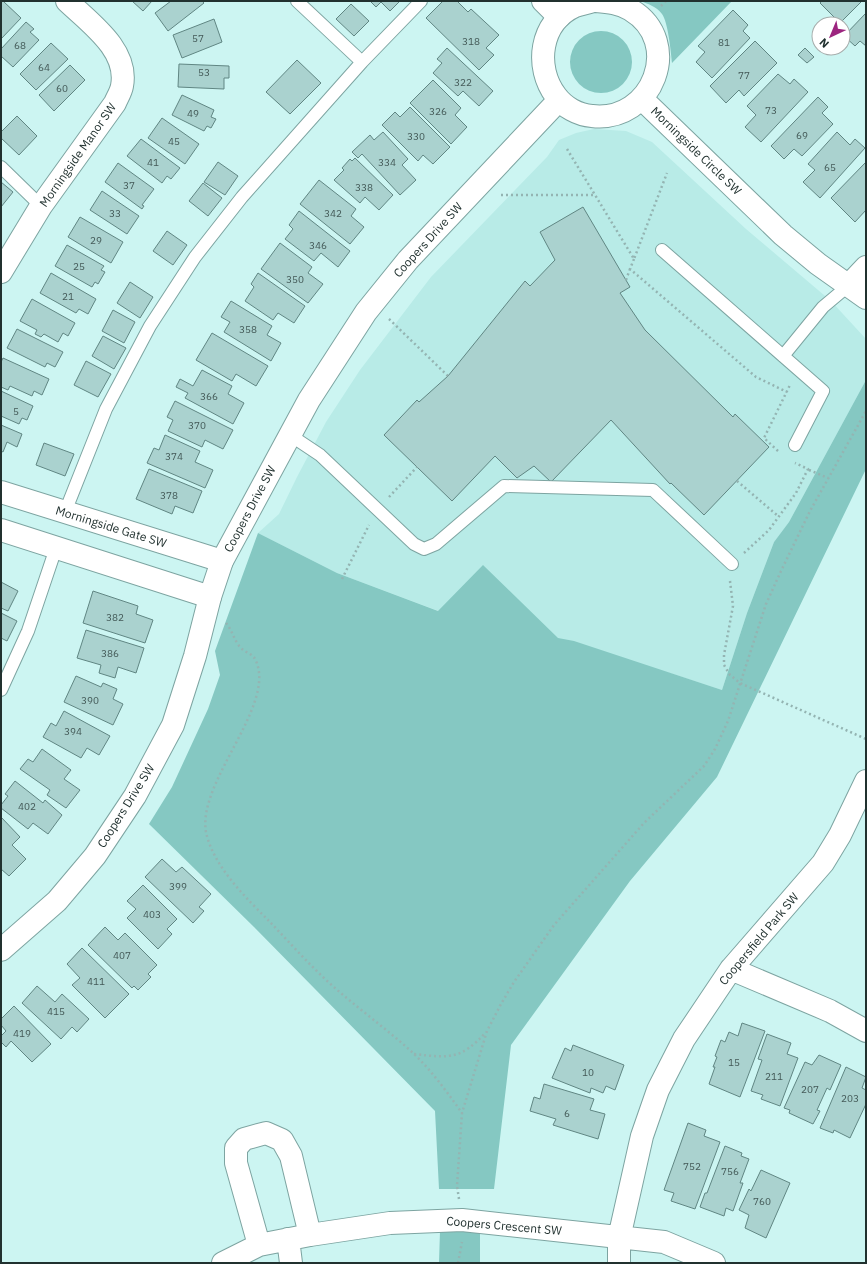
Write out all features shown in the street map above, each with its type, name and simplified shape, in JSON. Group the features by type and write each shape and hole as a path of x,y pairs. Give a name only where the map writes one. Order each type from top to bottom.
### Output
{"street":[{"name":"Morningside Manor SW","path":"1,272 41,206 115,103 122,86 122,66 114,49 67,1"},
{"path":"543,1 559,17 575,6 594,1 613,2 631,10 645,22 656,41 658,61 654,82 642,99"},
{"name":"Morningside Circle SW","path":"559,17 548,32 542,50 542,68 548,86 559,100 572,110 586,116 601,117 624,112 642,99 783,236 866,298"},
{"name":"Coopers Drive SW","path":"1,950 57,901 95,856 135,796 173,725 195,656 210,597 222,561 309,400 373,304 408,260 559,100"},
{"path":"842,281 866,268"},
{"name":"Morningside Gate SW","path":"1,492 222,561"},
{"path":"1,530 210,597"},
{"name":"Coopersfield Park SW","path":"619,1263 619,1238 642,1136 658,1090 684,1038 731,969 823,863 840,835 866,781"},
{"path":"731,969 830,1011 866,1031"},
{"path":"259,1245 236,1163 236,1148 244,1139 266,1133 282,1140 291,1156 310,1234"},
{"name":"Coopers Crescent SW","path":"223,1263 259,1245 310,1234 390,1222 462,1220 664,1242 714,1263"},
{"path":"288,1239 291,1263"}],"lane":[{"path":"297,1 362,62"},
{"path":"65,512 106,409 150,326 195,257 242,197 362,62 421,1"},
{"path":"1,167 41,206"},
{"path":"662,250 823,391 796,445"},
{"path":"783,356 842,281"},
{"path":"290,435 320,455 414,544 424,549 436,544 504,486 653,490 732,564"},
{"path":"1,690 28,631 56,548"}],"path":[{"path":"567,149 634,259"},
{"path":"626,280 667,173"},
{"path":"468,195 594,195"},
{"path":"630,269 756,377 787,392 764,438 783,455"},
{"path":"373,304 448,376"},
{"path":"457,1186 462,1113 487,1031 514,982 554,925 644,824 704,766 715,749 722,735 766,604 810,511 866,411"},
{"path":"788,459 828,478"},
{"path":"808,469 796,493 769,530 732,564 730,580 732,606 731,622 724,655 724,666 730,675 740,682 866,739"},
{"path":"737,481 778,516"},
{"path":"204,619 227,624 240,648 251,654 256,661 258,674 258,691 244,728 210,796 207,811 206,831 212,849 241,893 333,987 413,1054 434,1076 462,1113"},
{"path":"413,1054 451,1056 462,1053 473,1047 487,1031"}],"shaded area":[{"path":"640,1 732,1 672,63 669,37 666,23 662,14 652,6"},
{"path":"601,31 613,33 623,40 630,50 632,62 630,74 623,84 613,91 601,93 589,91 579,84 572,74 570,62 572,50 579,40 589,33"},
{"path":"594,129 626,131 652,142 746,229 831,301 866,339 866,380 789,522 774,542 747,613 722,690 673,674 452,616 337,573 258,533 279,514 326,422 360,370 431,277 547,157 559,140 576,133"},
{"path":"866,380 866,469 717,777 630,881 511,1045 494,1189 439,1189 435,1111 254,927 149,824 172,787 208,709 220,675 215,651 258,533 337,573 438,611 483,565 558,638 574,641 722,690 747,613 774,542 789,522"},
{"path":"440,1231 480,1231 480,1263 439,1263"}],"building":[{"path":"3,1 21,18 1,39 1,3"},
{"path":"132,1 152,1 143,11"},
{"path":"171,1 202,1 204,3 168,31 155,13"},
{"path":"370,1 400,1 390,11 381,2 376,7"},
{"path":"443,1 457,1 468,12 471,9 499,35 486,48 494,55 479,70 426,18"},
{"path":"822,1 862,1 847,16 833,16 820,3"},
{"path":"351,4 369,21 354,36 336,19"},
{"path":"733,10 748,25 743,31 750,38 712,78 696,62 705,52 698,46"},
{"path":"866,13 866,46 860,41 855,46 851,42 851,29"},
{"path":"214,19 222,42 182,58 173,35"},
{"path":"26,22 34,29 30,32 39,40 13,67 1,56 1,49"},
{"path":"755,41 777,63 744,96 739,90 726,103 710,86"},
{"path":"51,43 68,59 36,90 20,74"},
{"path":"447,48 493,91 479,106 463,91 458,96 433,73 442,63 437,59"},
{"path":"805,48 811,56 814,57 807,63 798,55"},
{"path":"297,60 321,83 290,114 266,92"},
{"path":"179,64 229,66 229,78 224,78 224,89 178,87"},
{"path":"70,65 85,80 54,111 39,95"},
{"path":"778,74 790,84 794,79 808,92 761,142 745,127 756,115 747,106"},
{"path":"433,80 461,108 455,115 467,127 451,144 410,103"},
{"path":"182,95 214,110 211,117 216,119 211,128 207,126 204,131 172,115"},
{"path":"818,97 828,107 822,113 833,124 802,156 794,149 784,159 771,146"},
{"path":"410,107 450,147 433,164 423,155 418,161 382,125 395,112 400,117"},
{"path":"17,116 37,136 19,155 1,138 1,132"},
{"path":"162,118 199,144 185,164 148,138"},
{"path":"383,132 408,159 402,165 416,180 400,195 362,154 358,158 352,152 370,135 374,140"},
{"path":"837,132 850,145 855,139 865,148 820,198 803,182 815,170 808,164"},
{"path":"141,139 180,168 171,179 167,176 162,183 127,156"},
{"path":"355,158 393,195 379,210 365,197 360,203 334,180 344,170 342,168 350,159 352,161"},
{"path":"218,162 238,176 225,195 204,182"},
{"path":"866,162 866,210 855,222 831,198"},
{"path":"118,163 154,189 142,205 144,206 142,209 105,182"},
{"path":"319,180 356,209 351,216 364,227 350,244 300,204"},
{"path":"1,182 13,192 1,207"},
{"path":"203,183 222,198 208,216 189,201"},
{"path":"102,191 139,216 127,234 90,210"},
{"path":"583,207 630,287 620,293 645,330 733,417 735,414 769,447 704,515 671,483 670,484 611,420 551,482 534,466 517,478 495,456 452,501 384,435 417,400 419,402 448,376 525,281 530,286 555,260 540,232"},
{"path":"299,211 350,251 338,267 321,253 314,261 285,239 293,229 289,225"},
{"path":"80,217 123,242 111,263 68,237"},
{"path":"167,231 187,245 173,265 153,251"},
{"path":"280,243 312,267 308,273 323,284 308,303 261,269"},
{"path":"67,245 104,266 101,270 105,272 98,284 95,282 92,287 55,266"},
{"path":"51,273 96,299 88,314 79,309 76,313 40,293"},
{"path":"258,273 305,306 294,323 278,313 273,320 245,301 254,287 251,284"},
{"path":"130,282 153,297 140,318 117,303"},
{"path":"32,299 75,323 68,336 63,333 58,342 44,334 41,337 35,334 37,330 20,321"},
{"path":"231,301 272,326 267,335 281,343 271,361 224,332 230,322 221,317"},
{"path":"113,310 135,322 124,343 102,331"},
{"path":"17,329 63,352 55,367 47,363 45,367 7,348"},
{"path":"212,333 268,366 256,386 236,374 232,381 196,360"},
{"path":"103,336 126,348 114,369 92,356"},
{"path":"3,358 49,379 42,395 34,391 32,396 10,386 8,390 1,387 1,362"},
{"path":"86,361 111,374 98,397 74,385"},
{"path":"202,370 232,386 228,394 244,403 233,424 185,398 188,393 176,387 180,379 193,386"},
{"path":"1,391 33,406 27,420 22,418 19,424 1,416"},
{"path":"175,401 233,430 223,449 205,440 202,447 168,431 173,420 167,417"},
{"path":"1,425 22,434 17,447 7,442 3,452 1,451"},
{"path":"165,435 200,451 195,462 213,470 205,488 147,463 154,448 159,450"},
{"path":"44,443 74,454 65,476 36,465"},
{"path":"149,469 202,491 193,513 175,506 172,514 136,499"},
{"path":"1,582 18,591 8,611 1,608"},
{"path":"93,591 138,606 136,614 153,620 145,643 83,623"},
{"path":"1,613 17,621 7,641 1,638"},
{"path":"86,630 144,648 136,673 118,667 115,678 99,673 101,665 77,658"},
{"path":"76,676 101,687 103,683 117,689 113,699 123,704 113,725 64,702"},
{"path":"64,711 110,736 99,755 87,748 81,758 43,737 51,723 56,726"},
{"path":"42,749 71,770 64,779 80,790 66,808 47,795 50,790 20,769 28,759 33,762"},
{"path":"15,781 43,803 45,800 62,815 48,834 33,823 28,829 1,808 1,805 8,796 5,794"},
{"path":"1,817 20,837 12,845 26,859 9,876 1,869"},
{"path":"162,859 176,872 182,867 211,894 199,907 204,911 193,923 145,877"},
{"path":"143,885 177,919 167,929 172,934 158,949 127,918 136,909 127,901"},
{"path":"105,927 118,940 125,933 157,965 148,974 151,977 138,990 134,986 132,988 88,945"},
{"path":"82,948 129,994 105,1018 72,985 80,978 67,964"},
{"path":"37,986 55,1002 62,994 89,1019 77,1032 72,1027 61,1039 22,1003"},
{"path":"14,1006 51,1044 32,1062 11,1041 6,1047 1,1042 1,1036 6,1031 1,1025 1,1019"},
{"path":"742,1023 765,1031 740,1097 709,1084 715,1067 713,1067 717,1057 715,1056 721,1040 725,1042 729,1032 738,1036"},
{"path":"767,1034 791,1043 787,1054 798,1058 780,1106 761,1099 763,1095 751,1091 762,1060 758,1059"},
{"path":"573,1045 624,1065 615,1090 606,1086 603,1093 591,1088 590,1093 552,1078 565,1048 571,1051"},
{"path":"819,1055 841,1065 830,1090 827,1088 817,1110 820,1111 813,1124 789,1113 790,1110 784,1108 805,1062 812,1065"},
{"path":"846,1067 866,1077 862,1088 866,1090 866,1104 850,1138 834,1130 833,1133 820,1128"},
{"path":"544,1084 594,1099 590,1110 605,1114 598,1139 553,1125 556,1119 530,1111 534,1097 540,1099"},
{"path":"688,1123 706,1130 704,1136 720,1142 695,1209 671,1201 674,1193 664,1190"},
{"path":"725,1146 742,1153 741,1156 749,1159 740,1183 743,1183 733,1211 726,1208 724,1216 700,1207"},
{"path":"761,1170 790,1183 766,1238 745,1228 749,1215 739,1210 749,1189 751,1191"}]}
